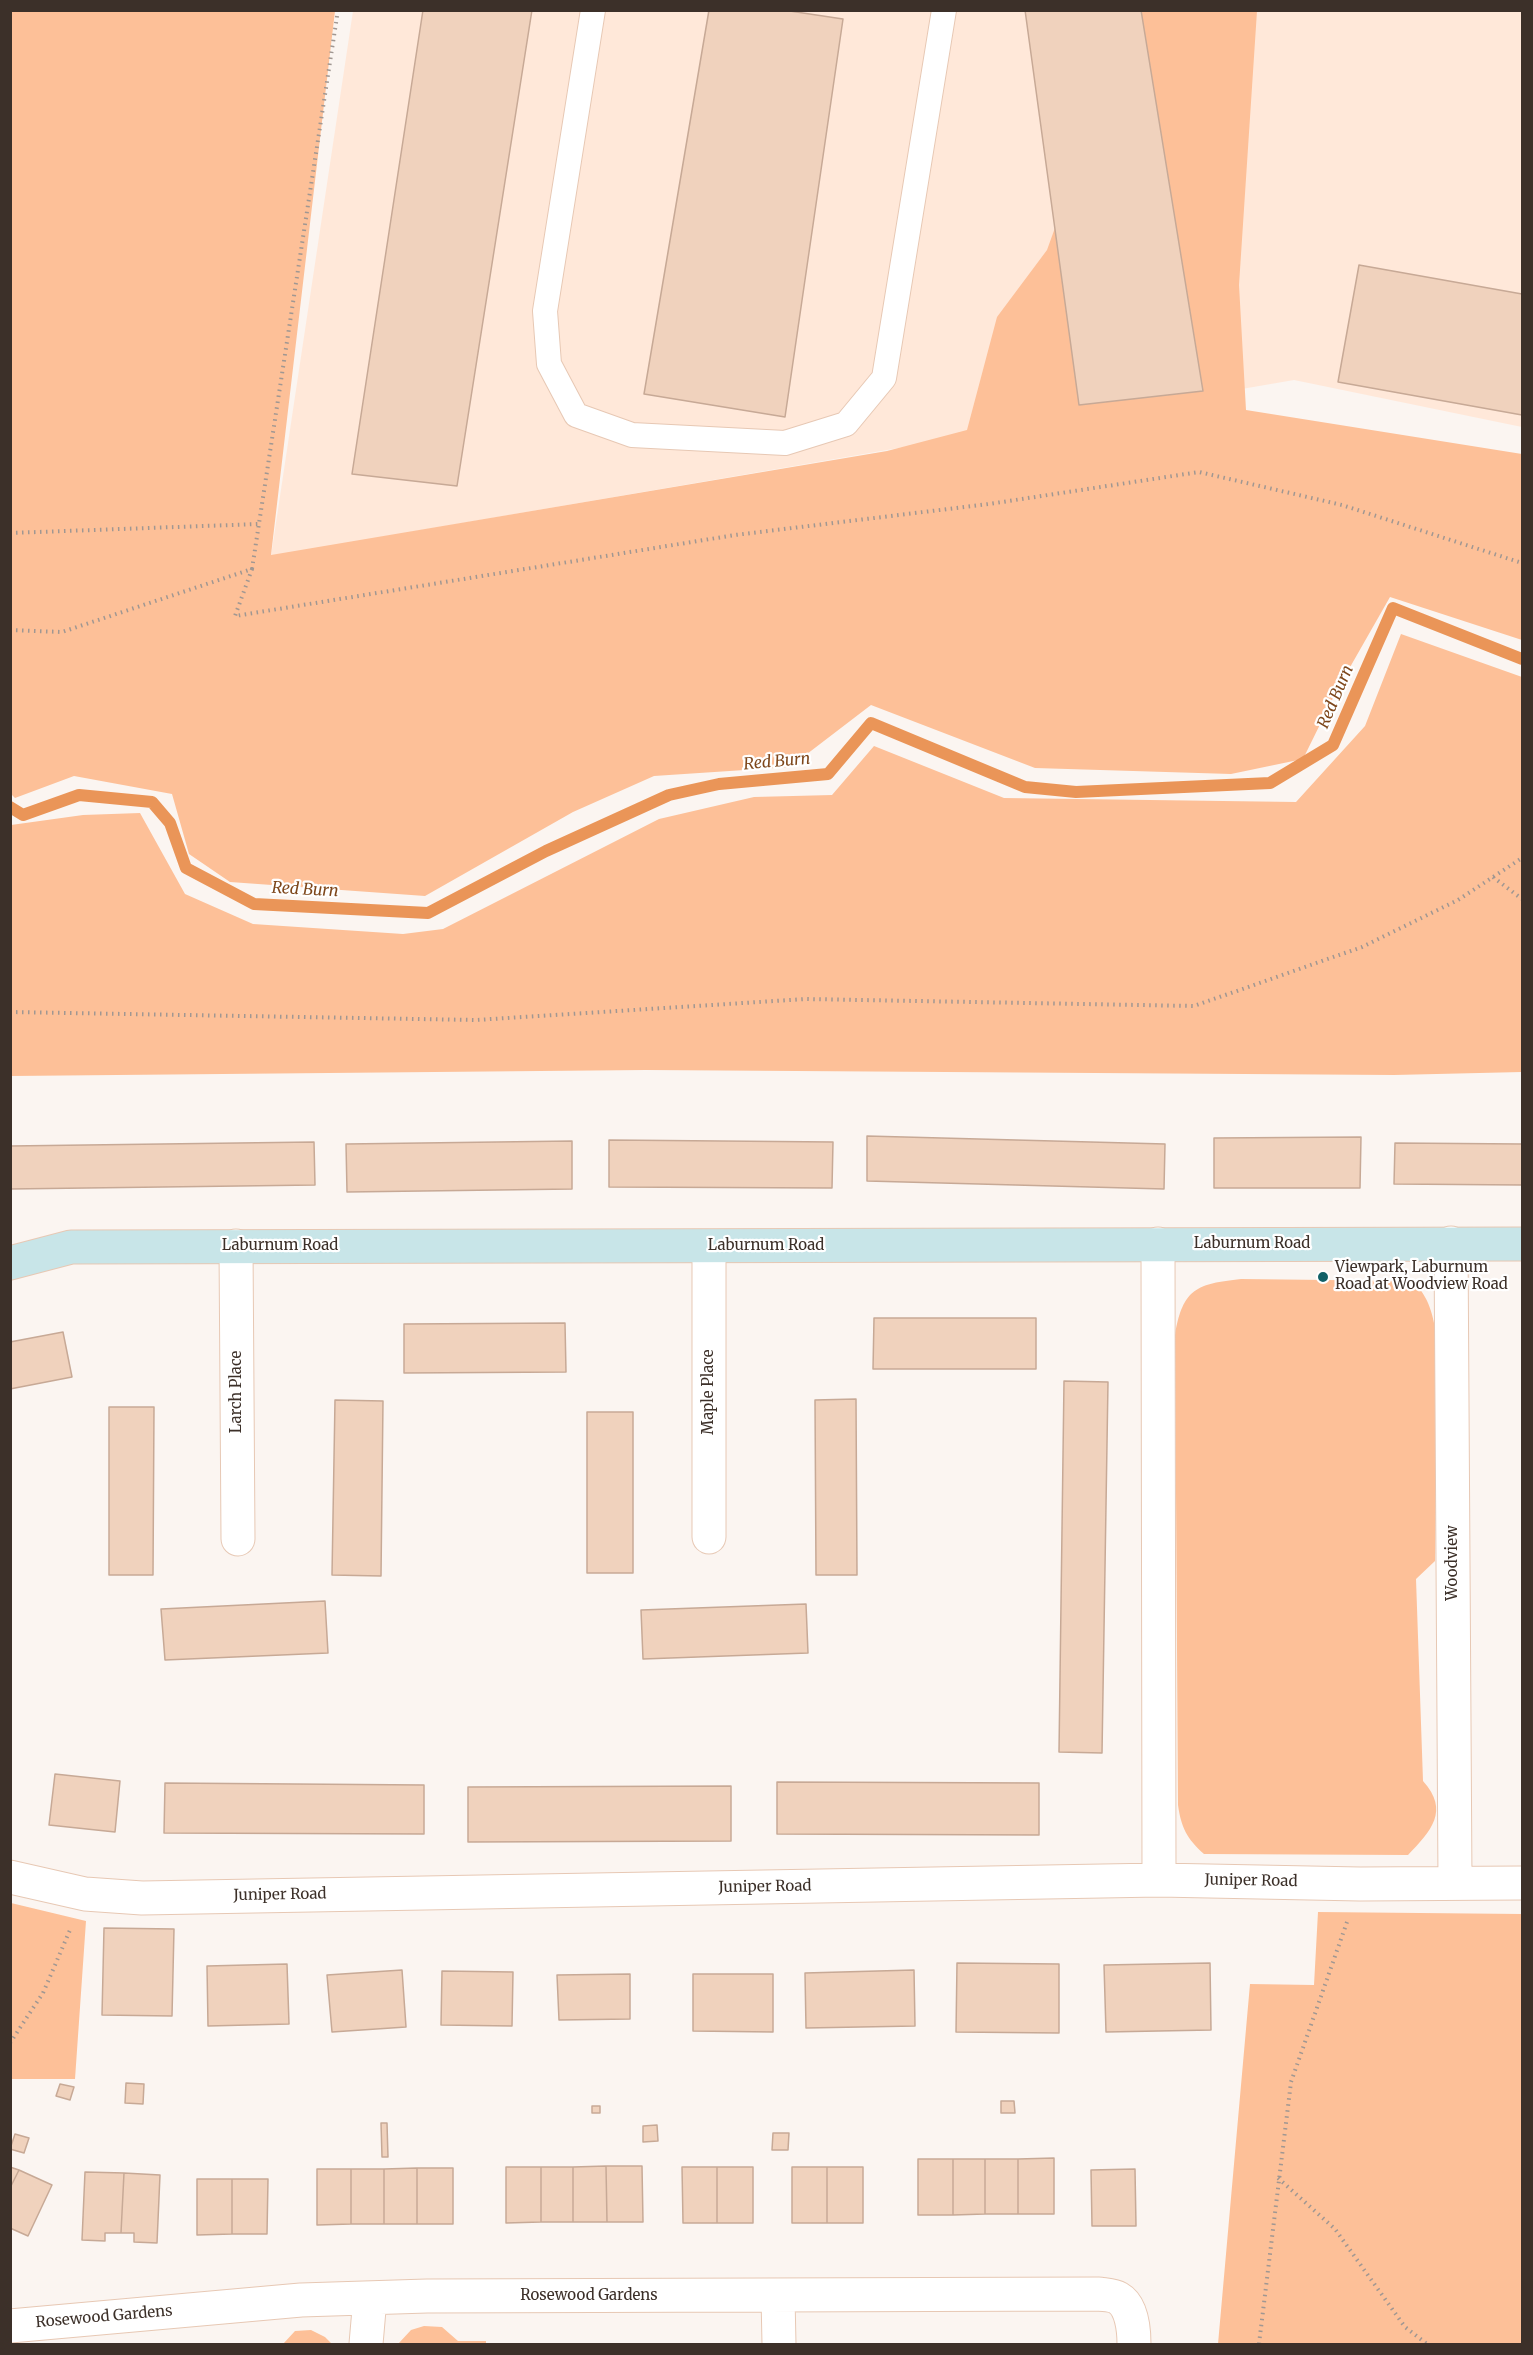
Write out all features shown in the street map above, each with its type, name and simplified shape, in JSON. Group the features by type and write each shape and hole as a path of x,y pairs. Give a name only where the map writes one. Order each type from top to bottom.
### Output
{"street":[{"name":"Woodview","path":"1451,1243 1455,1882"},
{"path":"1158,1244 1159,1880"},
{"name":"Laburnum Road","path":"10,1263 72,1247 1522,1244"},
{"name":"Larch Place","path":"236,1246 238,1539"},
{"name":"Maple Place","path":"709,1247 709,1537"},
{"name":"Juniper Road","path":"10,1877 85,1894 154,1898 1159,1880 1360,1884 1522,1883"},
{"name":"Rosewood Gardens","path":"10,2326 289,2301 370,2298 911,2293 1099,2294 1118,2298 1126,2307 1134,2331 1134,2344"},
{"path":"778,2296 779,2344"},
{"path":"366,2344 370,2298"}],"lane":[{"path":"593,10 545,311 549,364 576,414 632,435 785,443 846,424 884,378 944,10"}],"path":[{"path":"338,10 252,569 235,616 735,535 989,504 1199,472 1342,505 1522,563"},
{"path":"10,533 259,524"},
{"path":"10,630 62,632 252,569"},
{"path":"10,1012 477,1020 806,999 1194,1006 1362,947 1458,900 1522,858"},
{"path":"1493,877 1522,899"},
{"path":"1259,2344 1291,2082 1360,1884"},
{"path":"10,2043 43,1993 85,1894"},
{"path":"1278,2177 1335,2229 1405,2327 1427,2344"}],"shaded area":[{"path":"11,11 335,11 271,555 887,451 967,430 997,317 1047,250 1133,11 1257,11 1239,285 1246,410 1522,454 1522,640 1390,597 1337,690 1303,759 1231,774 1035,768 871,705 790,767 654,776 573,812 425,896 230,882 189,854 172,794 74,776 15,798 11,794"},
{"path":"353,11 1522,11 1522,427 1294,380 271,556"},
{"path":"1401,634 1522,677 1522,1072 1394,1075 646,1070 11,1076 11,825 83,815 140,813 185,894 253,924 403,934 443,929 659,819 754,797 832,795 874,746 1004,798 1296,802 1365,726"},
{"path":"1241,1279 1412,1281 1427,1300 1432,1315 1437,1339 1435,1561 1416,1579 1423,1781 1431,1792 1436,1811 1430,1829 1408,1855 1204,1854 1189,1838 1181,1820 1178,1805 1175,1335 1182,1307 1194,1291 1213,1283"},
{"path":"11,1903 86,1921 75,2079 11,2079"},
{"path":"1318,1912 1522,1914 1522,2344 1218,2344 1250,1984 1314,1985"},
{"path":"424,2326 442,2327 458,2341 486,2341 486,2344 398,2344 411,2330"},
{"path":"311,2330 325,2337 332,2344 283,2344 295,2331"}],"building":[{"path":"423,10 532,10 457,486 352,474"},
{"path":"709,10 783,10 843,19 785,417 644,394"},
{"path":"1025,10 1141,10 1203,391 1079,405"},
{"path":"1359,265 1522,294 1522,415 1338,382"},
{"path":"867,1136 1165,1144 1164,1189 867,1181"},
{"path":"1361,1137 1360,1188 1214,1188 1214,1138"},
{"path":"609,1140 833,1142 832,1188 609,1187"},
{"path":"572,1141 572,1189 347,1192 346,1144"},
{"path":"314,1142 315,1185 10,1189 10,1146"},
{"path":"1395,1143 1522,1144 1522,1185 1394,1184"},
{"path":"874,1318 1036,1318 1036,1369 873,1369"},
{"path":"565,1323 566,1372 404,1373 404,1324"},
{"path":"63,1332 72,1377 10,1389 10,1342"},
{"path":"1064,1381 1108,1382 1102,1753 1059,1752"},
{"path":"856,1399 857,1575 816,1575 815,1400"},
{"path":"335,1400 383,1401 381,1576 332,1575"},
{"path":"109,1407 154,1407 153,1575 109,1575"},
{"path":"587,1412 633,1412 633,1573 587,1573"},
{"path":"325,1601 328,1653 165,1660 161,1609"},
{"path":"806,1604 808,1653 643,1659 641,1610"},
{"path":"55,1774 120,1781 115,1832 49,1825"},
{"path":"777,1782 1039,1783 1039,1835 777,1834"},
{"path":"165,1783 424,1785 424,1834 164,1833"},
{"path":"731,1786 731,1841 468,1842 468,1787"},
{"path":"104,1928 174,1929 172,2016 102,2015"},
{"path":"957,1963 1059,1964 1059,2033 956,2032"},
{"path":"1210,1963 1211,2030 1106,2032 1104,1965"},
{"path":"287,1964 289,2024 208,2026 207,1966"},
{"path":"402,1970 406,2027 332,2032 327,1975"},
{"path":"914,1970 915,2026 806,2028 805,1973"},
{"path":"442,1971 513,1972 512,2026 441,2025"},
{"path":"630,1974 630,2019 559,2020 557,1975"},
{"path":"693,1974 773,1974 773,2032 693,2031"},
{"path":"126,2083 144,2084 143,2104 125,2103"},
{"path":"60,2084 74,2087 70,2100 56,2096"},
{"path":"1001,2101 1014,2101 1015,2113 1001,2113"},
{"path":"592,2106 600,2106 600,2113 592,2113"},
{"path":"381,2123 387,2123 388,2157 382,2157"},
{"path":"657,2125 658,2141 643,2142 643,2126"},
{"path":"773,2133 789,2133 788,2150 772,2150"},
{"path":"15,2134 29,2138 24,2153 10,2149"},
{"path":"1054,2158 1054,2214 1018,2214 1018,2159"},
{"path":"918,2159 953,2159 953,2215 918,2215"},
{"path":"953,2159 985,2159 985,2214 953,2215"},
{"path":"985,2159 1018,2159 1018,2214 985,2214"},
{"path":"606,2166 642,2166 643,2222 607,2222"},
{"path":"606,2166 607,2222 573,2222 573,2167"},
{"path":"10,2167 19,2170 10,2188"},
{"path":"506,2167 541,2167 541,2222 506,2223"},
{"path":"541,2167 573,2167 573,2222 541,2222"},
{"path":"682,2167 717,2167 717,2223 683,2223"},
{"path":"717,2167 753,2167 753,2223 717,2223"},
{"path":"792,2167 827,2167 827,2223 792,2223"},
{"path":"827,2167 863,2167 863,2223 827,2223"},
{"path":"417,2168 453,2168 453,2224 417,2224"},
{"path":"417,2168 417,2224 384,2224 384,2169"},
{"path":"317,2169 351,2169 351,2224 317,2225"},
{"path":"351,2169 384,2169 384,2224 351,2224"},
{"path":"1135,2169 1136,2226 1092,2226 1091,2170"},
{"path":"19,2170 52,2185 28,2236 10,2228 10,2188"},
{"path":"85,2172 124,2173 121,2233 105,2233 105,2241 82,2240"},
{"path":"124,2173 160,2175 157,2243 134,2242 134,2233 121,2233"},
{"path":"197,2179 232,2179 232,2234 197,2235"},
{"path":"232,2179 268,2179 267,2234 232,2234"}],"waterway":[{"name":"Red Burn","path":"10,807 23,815 79,795 152,802 170,823 186,868 254,904 428,913 546,851 669,795 719,784 828,774 871,723 1025,787 1076,792 1270,783 1333,745 1393,608 1522,659"}],"place":[{"name":"Viewpark, Laburnum Road at Woodview Road","path":"1323,1277"}]}
